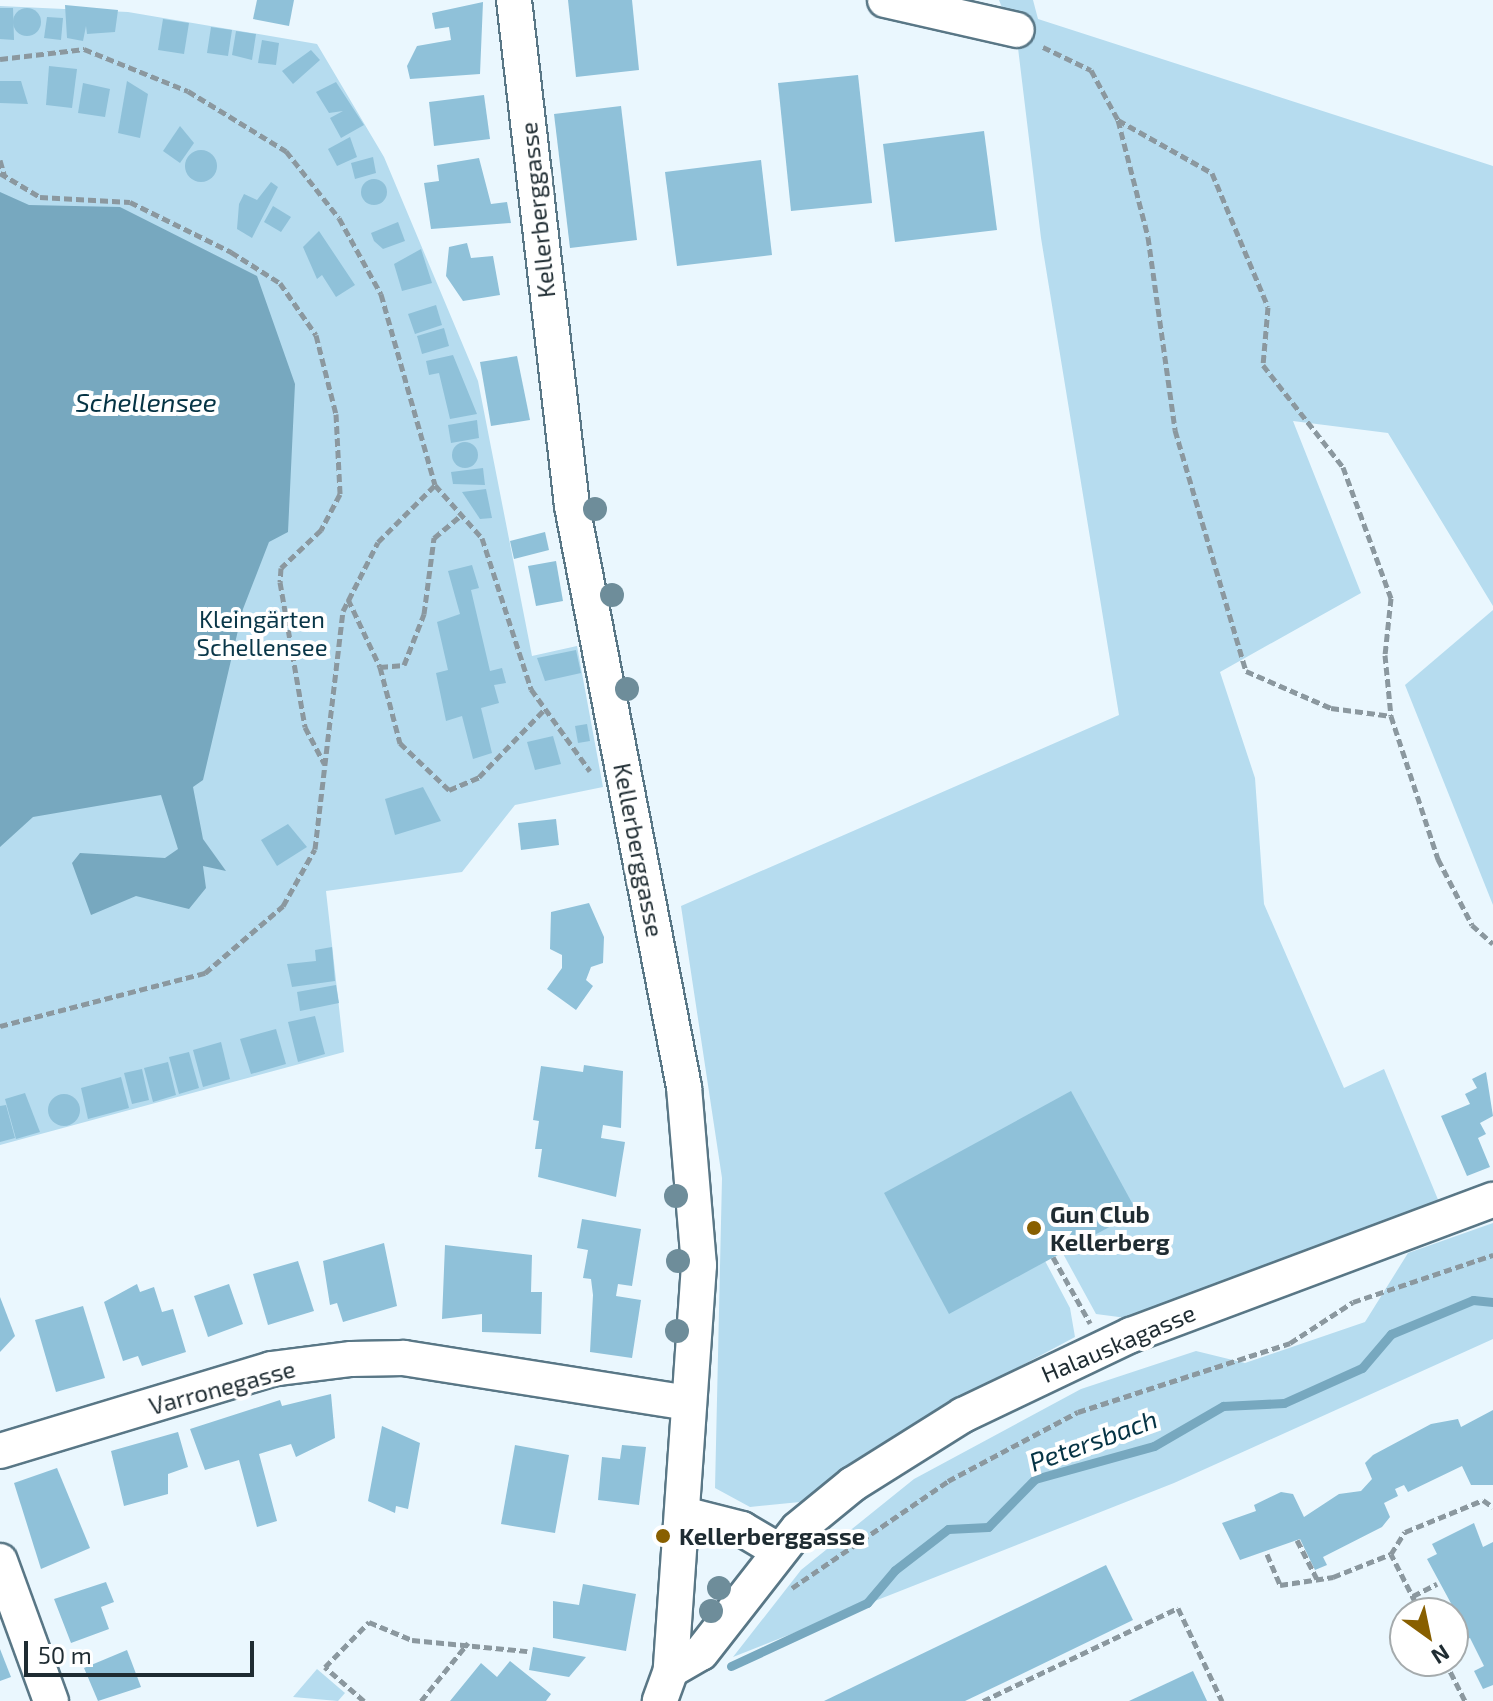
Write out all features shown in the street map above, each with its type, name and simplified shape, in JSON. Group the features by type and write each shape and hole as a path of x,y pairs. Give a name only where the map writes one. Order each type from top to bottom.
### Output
{"street":[{"name":"Kellerberggasse","path":"514,0 572,506 684,1087 699,1265 687,1403 683,1514 665,1686"},
{"path":"885,0 1011,29"},
{"name":"Halauskagasse","path":"665,1686 701,1653 779,1551 853,1484 1051,1369 1493,1200"},
{"name":"Varronegasse","path":"0,1451 271,1369 351,1359 404,1358 687,1403"},
{"path":"683,1514 742,1529 779,1551"},
{"path":"0,1561 51,1701"}],"path":[{"path":"1011,29 1013,39 1091,70 1118,120 1148,237 1175,430 1246,671 1331,708 1391,716"},
{"path":"0,59 84,49 188,91 286,151 339,218 381,294 435,485 489,555 517,652 545,709 593,776 624,771"},
{"path":"1118,120 1212,173 1268,307 1263,365 1343,467 1391,598 1385,655 1391,716 1438,859 1472,925 1493,944"},
{"path":"0,160 2,174 40,197 130,202 231,252 280,283 316,335 336,414 340,494 321,530 281,568 280,582 305,727 324,763"},
{"path":"0,1026 172,985 228,958 304,877 315,849 348,598 378,542 435,485"},
{"path":"380,667 404,665 424,614 434,538 461,515"},
{"path":"348,598 380,667 400,743 449,790 479,777 545,709"},
{"path":"783,1592 948,1481 1078,1412 1290,1343 1353,1302 1493,1255"},
{"path":"1053,1257 1089,1320"},
{"path":"1267,1554 1280,1585 1317,1579 1391,1554 1405,1532 1483,1500 1493,1507"},
{"path":"1297,1540 1317,1579"},
{"path":"1391,1554 1413,1596 1437,1584"},
{"path":"983,1701 1178,1608 1222,1701"},
{"path":"364,1701 325,1667 369,1622 412,1640 527,1651"},
{"path":"421,1701 468,1643"},
{"path":"1453,1677 1465,1701"}],"green space":[{"path":"999,0 1033,0 1038,19 1493,166 1493,606 1388,433 1293,421 1361,593 1220,672 1255,778 1264,904 1344,1088 1384,1069 1439,1202 1134,1319 1096,1314 1061,1250 1044,1259 1070,1308 1075,1337 950,1404 800,1502 750,1507 715,1488 722,1178 681,906 1119,715 1041,238 1018,48"},
{"name":"Kleingärten Schellensee","path":"0,6 128,12 317,44 384,157 478,381 532,656 577,646 603,787 515,805 462,872 326,891 344,1052 0,1145"},
{"path":"1493,610 1493,905 1405,685"},
{"path":"1493,1223 1493,1339 1174,1483 733,1657 801,1570 914,1479 1081,1389 1196,1351 1245,1363 1365,1322 1408,1253"},
{"path":"317,1669 345,1693 338,1701 293,1697"}],"water":[{"name":"Schellensee","path":"0,192 29,205 120,207 257,276 295,384 288,532 269,542 243,609 203,780 193,787 203,839 226,871 203,866 206,888 189,909 136,896 91,915 72,863 80,853 165,858 178,849 161,795 33,817 0,847"}],"building":[{"path":"257,0 294,0 289,26 253,19"},
{"path":"568,0 632,0 639,70 576,77"},
{"path":"483,2 480,74 410,79 407,66 417,46 451,40 449,27 435,29 432,13"},
{"path":"65,5 118,10 115,32 87,34 86,26 83,41 67,38"},
{"path":"0,8 13,8 14,40 0,39"},
{"path":"27,8 37,12 41,22 37,32 27,36 17,32 13,22 17,12"},
{"path":"47,17 63,18 61,40 44,38"},
{"path":"163,19 189,23 184,54 158,50"},
{"path":"211,27 232,30 228,56 207,53"},
{"path":"236,31 256,34 252,60 232,55"},
{"path":"262,40 279,43 276,65 258,63"},
{"path":"311,50 320,60 293,84 282,71"},
{"path":"49,66 77,69 72,108 46,105"},
{"path":"858,75 872,203 791,211 778,83"},
{"path":"0,81 21,81 28,104 0,103"},
{"path":"127,81 148,94 140,138 118,133"},
{"path":"336,82 364,125 341,138 330,118 343,111 329,113 316,92"},
{"path":"83,83 110,89 105,117 78,113"},
{"path":"484,95 490,139 434,146 429,102"},
{"path":"621,106 637,240 570,248 554,114"},
{"path":"180,126 194,143 180,163 163,151"},
{"path":"984,131 997,230 895,242 883,144"},
{"path":"350,137 357,157 337,166 328,149"},
{"path":"201,150 213,154 217,166 213,178 201,182 189,178 185,166 189,154"},
{"path":"373,157 376,173 355,179 351,163"},
{"path":"479,158 491,204 507,202 511,223 431,229 424,183 439,181 437,165"},
{"path":"761,160 772,255 677,266 665,172"},
{"path":"374,179 383,183 387,192 383,201 374,205 365,201 361,192 365,183"},
{"path":"271,182 278,187 252,238 237,229 239,204 244,194 257,200"},
{"path":"273,206 291,217 281,232 264,222"},
{"path":"398,222 405,241 383,249 371,233"},
{"path":"319,231 355,285 336,297 322,275 317,279 303,247"},
{"path":"467,243 471,258 493,256 500,295 463,301 446,276 449,247"},
{"path":"421,249 432,283 402,291 394,264"},
{"path":"436,305 442,325 415,334 408,314"},
{"path":"444,328 449,346 422,354 417,336"},
{"path":"453,355 477,414 450,419 439,373 429,375 426,361"},
{"path":"517,356 530,420 491,426 480,362"},
{"path":"477,420 479,438 451,443 448,425"},
{"path":"465,442 474,446 478,455 474,464 465,468 456,464 452,455 456,446"},
{"path":"483,468 485,485 453,484 451,472"},
{"path":"486,489 492,518 480,519 462,492"},
{"path":"545,532 549,550 514,559 510,541"},
{"path":"556,561 563,601 536,606 528,566"},
{"path":"472,565 479,588 471,590 490,671 502,668 506,683 494,685 499,703 481,708 492,753 473,759 462,716 446,721 436,673 448,670 437,622 460,614 448,571"},
{"path":"576,650 581,673 545,681 537,658"},
{"path":"587,724 590,741 578,743 575,726"},
{"path":"553,736 561,764 535,770 527,742"},
{"path":"423,787 441,821 395,835 385,799"},
{"path":"556,819 559,845 521,850 518,823"},
{"path":"288,824 307,847 277,866 261,840"},
{"path":"589,903 604,937 603,963 591,967 586,980 593,986 576,1010 547,989 562,968 562,955 550,949 551,912"},
{"path":"332,947 335,981 292,987 287,964 316,961 315,950"},
{"path":"336,985 339,1003 300,1011 297,992"},
{"path":"315,1016 325,1054 298,1062 288,1022"},
{"path":"276,1029 286,1064 251,1074 240,1039"},
{"path":"221,1042 230,1079 203,1087 193,1050"},
{"path":"189,1052 199,1088 179,1094 169,1057"},
{"path":"168,1062 176,1095 153,1102 144,1068"},
{"path":"584,1065 623,1071 621,1128 603,1125 601,1138 625,1142 616,1197 538,1177 542,1149 535,1149 539,1121 533,1120 541,1066 583,1072"},
{"path":"142,1069 149,1100 132,1104 124,1073"},
{"path":"1486,1072 1493,1116 1480,1123 1486,1134 1478,1138 1490,1167 1467,1176 1441,1116 1470,1104 1465,1094 1477,1088 1472,1079"},
{"path":"121,1077 129,1108 88,1119 81,1088"},
{"path":"1071,1091 1137,1212 949,1314 884,1193"},
{"path":"25,1093 40,1132 16,1139 5,1099"},
{"path":"64,1094 76,1098 80,1110 76,1122 64,1126 52,1122 48,1110 52,1098"},
{"path":"6,1105 15,1138 0,1142 0,1106"},
{"path":"582,1219 641,1229 632,1286 618,1284 616,1296 641,1300 632,1358 590,1352 593,1295 591,1279 583,1278 588,1250 577,1248"},
{"path":"384,1243 397,1306 343,1322 337,1303 330,1305 323,1261"},
{"path":"445,1245 532,1255 531,1292 542,1292 541,1334 482,1332 482,1314 442,1319"},
{"path":"298,1261 314,1311 268,1325 253,1274"},
{"path":"137,1284 140,1292 154,1287 162,1312 173,1309 186,1352 142,1366 138,1356 123,1361 104,1302"},
{"path":"229,1284 243,1324 208,1337 194,1296"},
{"path":"0,1297 15,1336 0,1352"},
{"path":"83,1306 105,1378 56,1392 35,1320"},
{"path":"331,1394 335,1438 296,1457 291,1444 259,1454 277,1521 257,1527 239,1460 205,1470 190,1429 280,1400 282,1406"},
{"path":"1493,1410 1493,1485 1471,1485 1462,1466 1408,1492 1404,1485 1395,1489 1398,1496 1384,1503 1390,1517 1382,1527 1323,1557 1327,1565 1315,1570 1300,1539 1240,1560 1222,1523 1256,1511 1254,1505 1281,1492 1293,1494 1304,1517 1339,1494 1361,1491 1372,1479 1365,1463 1373,1455 1431,1424 1458,1419 1461,1427"},
{"path":"382,1426 420,1443 408,1509 396,1506 395,1513 368,1501"},
{"path":"178,1432 188,1467 168,1474 168,1494 124,1506 111,1451"},
{"path":"515,1445 569,1455 555,1533 501,1524"},
{"path":"622,1445 646,1447 639,1505 598,1500 602,1457 620,1459"},
{"path":"57,1468 90,1548 41,1569 14,1483"},
{"path":"1474,1523 1483,1547 1493,1542 1493,1685 1483,1689 1474,1671 1484,1666 1469,1638 1469,1597 1448,1597 1427,1559 1437,1554 1432,1544"},
{"path":"1106,1565 1133,1620 1003,1683 965,1701 824,1701"},
{"path":"106,1582 114,1602 101,1607 109,1629 71,1643 54,1599"},
{"path":"583,1584 636,1594 626,1651 553,1638 553,1601 579,1605"},
{"path":"533,1647 586,1657 569,1677 529,1670"},
{"path":"0,1649 11,1677 0,1681"},
{"path":"127,1650 141,1687 98,1701 84,1668"},
{"path":"510,1661 551,1694 546,1701 450,1701 481,1663 497,1677"},
{"path":"1193,1671 1207,1701 1129,1701"}],"waterway":[{"name":"Petersbach","path":"731,1666 867,1603 895,1570 948,1529 988,1527 1035,1479 1154,1446 1223,1406 1284,1403 1362,1368 1391,1334 1473,1300 1493,1302"}],"place":[{"name":"Gun Club Kellerberg","path":"1034,1228"},
{"name":"Kellerberggasse","path":"663,1536"}]}
